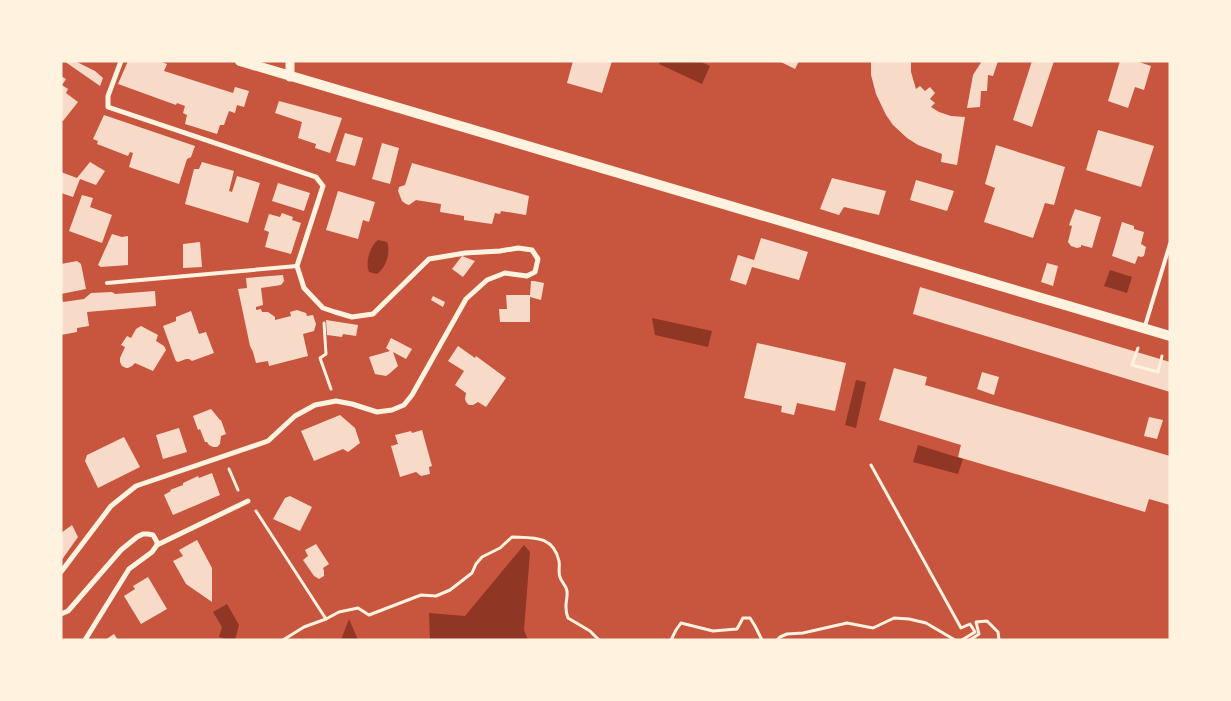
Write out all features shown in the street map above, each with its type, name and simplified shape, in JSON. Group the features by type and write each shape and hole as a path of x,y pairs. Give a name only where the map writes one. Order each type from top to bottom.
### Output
{"main road":[{"path":"240,61 1170,336"}],"street":[{"path":"61,572 111,506 136,486 268,441 295,416 315,405 336,401 377,412 392,410 404,405 412,395 466,300 487,280 505,274 527,276 535,272 538,259 532,250 518,248 465,253 429,259 373,314 352,317 323,308 304,288 298,266 323,186 316,177 108,107 108,96 121,61"},
{"path":"290,61 290,77"},
{"path":"85,640 129,569 152,552 157,545 246,502"},
{"path":"61,614 68,611 121,550 132,541 143,534 148,534 155,538 157,545"}],"lane":[{"path":"1144,328 1170,244"},
{"path":"107,282 298,266"}],"path":[{"path":"323,308 326,354 320,358 336,401"},
{"path":"1138,348 1132,365 1158,372 1162,356"},
{"path":"223,456 242,499 252,505 326,619"},
{"path":"871,465 961,628 970,624 975,632 962,640"},
{"path":"283,640 304,627 326,619 338,612 358,608 369,615 421,595 436,596 450,590 472,573 482,557 500,548 512,537 542,539 552,546 560,564 560,577 567,590 565,610 568,618 590,631 600,640"},
{"path":"671,640 681,623 713,631 737,629 743,618 750,618 762,640"},
{"path":"777,640 787,634 803,633 847,623 873,628 894,618 926,623 955,640"},
{"path":"970,640 979,634 976,622 987,621 998,632 999,640"}],"shaded area":[{"path":"660,61 699,61 710,66 702,84 659,64"},
{"path":"378,240 387,242 388,255 385,264 377,274 369,272 368,259 371,250"},
{"path":"1110,270 1132,277 1127,293 1104,286"},
{"path":"652,318 712,331 708,347 655,335"},
{"path":"856,380 866,382 856,428 845,425"},
{"path":"918,445 963,459 958,474 913,462"},
{"path":"524,545 530,552 524,630 528,640 430,640 429,613 465,616"},
{"path":"227,604 239,625 235,640 219,637 222,627 213,612"},
{"path":"349,619 358,640 341,640"}],"building":[{"path":"64,61 75,61 95,71 103,78 100,86"},
{"path":"128,61 159,61 167,64 164,71 233,93 235,87 249,91 244,107 237,105 235,113 229,111 224,125 220,125 217,134 185,124 187,115 183,113 185,106 177,103 176,105 118,84"},
{"path":"573,61 612,61 602,93 567,83"},
{"path":"779,61 799,61 795,69"},
{"path":"871,61 911,61 911,72 916,89 920,86 925,91 930,87 935,93 930,99 935,103 931,107 951,116 965,117 957,165 941,162 942,154 918,145 893,125 876,94 871,75"},
{"path":"982,61 998,61 993,76 988,75 987,91 981,91 980,107 967,108 973,75"},
{"path":"1032,61 1054,61 1032,127 1013,120"},
{"path":"1120,61 1136,61 1151,66 1144,90 1135,87 1128,108 1108,101"},
{"path":"61,76 66,79 62,85 68,89 66,93 78,102 63,121 61,120"},
{"path":"279,101 342,118 330,153 315,148 316,144 298,138 302,122 275,113"},
{"path":"104,115 195,146 191,157 187,159 179,184 129,167 133,153 130,152 128,156 97,144 98,141 93,139"},
{"path":"1098,130 1154,146 1141,187 1086,170"},
{"path":"345,133 363,138 355,166 336,161"},
{"path":"382,143 399,148 390,184 372,179"},
{"path":"996,145 1065,167 1054,205 1045,203 1033,238 984,222 995,188 985,184"},
{"path":"90,162 105,171 96,185 80,179 73,197 61,193 61,172 77,178"},
{"path":"202,162 234,171 229,191 232,192 237,176 260,183 248,223 185,204 194,169 199,169"},
{"path":"412,163 529,196 526,215 501,211 500,214 495,213 492,224 464,220 464,216 440,212 441,204 416,200 409,205 406,204 402,201 398,191 399,187 405,185"},
{"path":"832,178 886,191 879,215 844,207 839,215 820,209"},
{"path":"916,180 954,191 947,211 910,200"},
{"path":"278,183 310,193 304,211 272,201"},
{"path":"338,191 375,202 369,222 363,220 358,239 326,230"},
{"path":"82,195 93,198 90,207 112,215 102,243 69,231"},
{"path":"1075,209 1101,217 1092,248 1081,245 1081,247 1077,248 1071,246 1068,242 1072,226 1069,225"},
{"path":"282,213 293,217 292,220 301,223 291,254 265,247 269,232 264,230 269,214 280,217"},
{"path":"1122,222 1144,232 1141,244 1146,247 1144,256 1138,256 1135,264 1112,256"},
{"path":"112,234 122,237 128,236 128,265 101,267 98,265"},
{"path":"761,238 808,252 799,280 752,267 746,285 730,280 738,255 754,260"},
{"path":"200,242 202,267 183,268 183,244"},
{"path":"462,256 475,261 463,277 452,269"},
{"path":"77,261 81,264 86,289 61,294 61,264"},
{"path":"1047,263 1058,266 1053,286 1041,282"},
{"path":"283,275 284,281 281,285 261,288 263,305 256,307 256,310 261,309 262,312 268,312 275,317 275,320 291,316 290,312 297,310 306,313 307,316 313,315 316,324 314,331 303,334 308,356 269,366 268,361 256,363 250,346 238,289 247,288 246,278"},
{"path":"531,281 544,283 541,300 530,297 530,322 500,322 499,309 507,309 506,295 530,295"},
{"path":"920,287 1170,362 1170,392 913,314"},
{"path":"155,291 156,306 87,312 89,326 77,328 77,332 61,335 61,296 63,302 84,299 91,293 112,292 115,294"},
{"path":"433,296 445,302 443,307 431,300"},
{"path":"191,311 199,334 206,332 214,353 192,361 186,359 178,362 175,359 163,326 176,321 176,317"},
{"path":"326,320 358,325 356,336 343,334 342,337 327,335"},
{"path":"141,326 158,335 156,341 164,346 166,350 153,371 135,363 126,368 120,362 125,347 121,345 127,336 131,338 136,329"},
{"path":"391,338 412,349 406,359 393,352 398,366 386,376 375,374 369,357 390,351 386,348"},
{"path":"757,343 846,363 835,411 797,403 794,415 781,412 782,406 744,398"},
{"path":"458,346 475,358 476,356 506,378 486,407 478,402 469,405 465,399 466,393 455,385 464,371 448,361"},
{"path":"894,368 927,377 925,385 1170,456 1170,505 1149,499 1145,512 958,457 961,445 879,420"},
{"path":"982,372 999,377 994,395 977,389"},
{"path":"211,409 221,420 226,434 221,436 220,444 217,447 213,447 205,442 193,416"},
{"path":"340,415 355,428 360,443 348,452 343,449 314,461 301,431"},
{"path":"1149,417 1163,420 1157,439 1144,436"},
{"path":"179,428 187,452 163,459 156,435"},
{"path":"422,430 432,466 429,467 430,474 421,476 416,472 400,477 391,446 398,444 395,435"},
{"path":"124,437 140,467 98,488 85,461 87,455"},
{"path":"212,473 220,495 173,515 164,495 198,476 199,478"},
{"path":"290,496 312,507 300,531 273,519 285,498"},
{"path":"72,525 78,537 61,561 61,533"},
{"path":"197,540 212,568 212,602 186,584 173,561 183,556 179,550"},
{"path":"316,544 329,564 323,568 324,576 319,579 314,576 303,560 308,556 305,550"},
{"path":"148,577 167,609 141,624 124,596 135,589 133,586"},
{"path":"114,634 118,640 105,640"}]}
